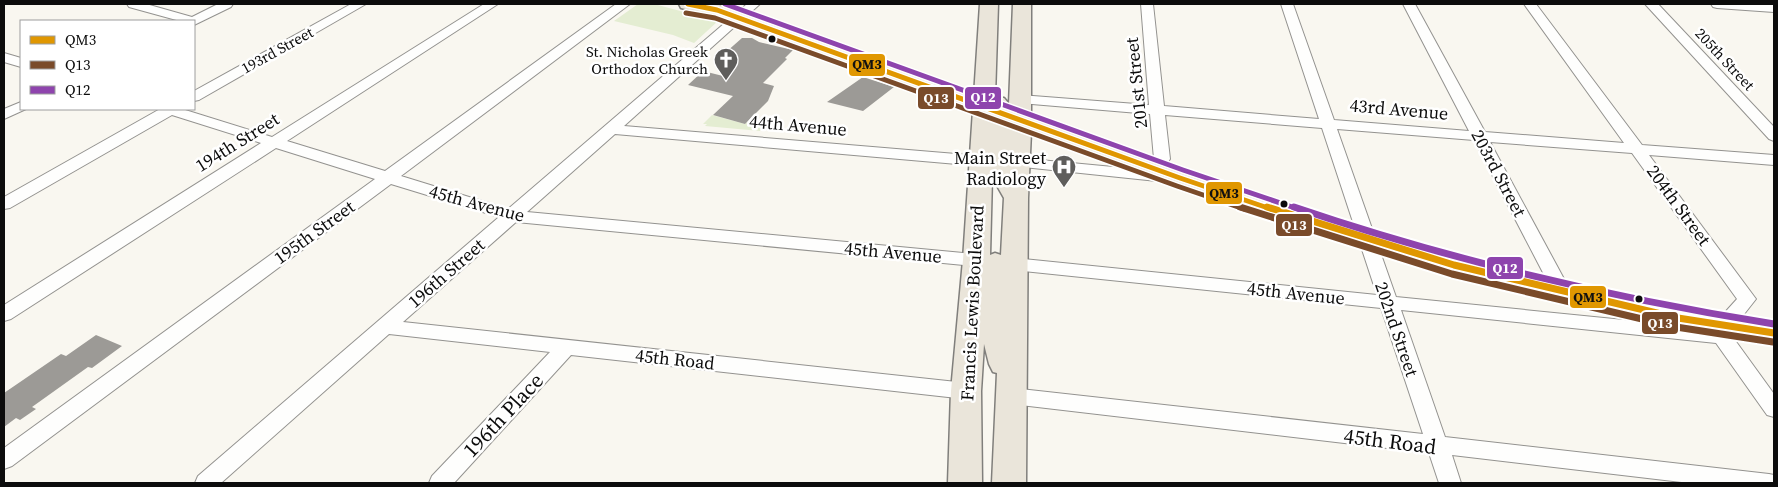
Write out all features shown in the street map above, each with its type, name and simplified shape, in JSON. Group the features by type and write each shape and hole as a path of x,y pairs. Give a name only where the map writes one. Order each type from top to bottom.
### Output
{"main road":[{"path":"688,4 717,10 749,12"},
{"path":"722,4 749,12 1004,107 1180,178 1364,232 1464,256 1557,283 1728,324 1774,333"},
{"name":"Francis Lewis Boulevard","path":"980,161 1004,107 1022,4"},
{"name":"Francis Lewis Boulevard","path":"964,483 966,391 997,263 1016,198 1019,163 1004,107 989,11"},
{"path":"1004,107 1162,159 1454,265 1557,283"},
{"path":"1004,107 999,167 1016,198"},
{"path":"980,161 1003,222 997,263"},
{"name":"Francis Lewis Boulevard","path":"997,263 1012,396 1009,483"},
{"path":"1728,324 1774,315"}],"street":[{"path":"133,4 189,20"},
{"path":"195,20 228,4"},
{"name":"193rd Street","path":"195,96 360,4"},
{"name":"194th Street","path":"4,314 492,4"},
{"name":"195th Street","path":"4,460 624,4"},
{"name":"201st Street","path":"1148,4 1162,159"},
{"name":"202nd Street","path":"1287,4 1450,483"},
{"name":"203rd Street","path":"1409,4 1557,283"},
{"name":"204th Street","path":"1530,4 1747,299 1728,324"},
{"name":"205th Street","path":"1651,4 1774,136"},
{"path":"1716,4 1774,8"},
{"name":"196th Street","path":"206,483 611,129 749,12"},
{"path":"4,57 20,62"},
{"path":"4,115 20,107"},
{"name":"43rd Avenue","path":"1004,107 1158,110 1774,160"},
{"path":"4,204 168,110"},
{"name":"45th Avenue","path":"173,110 512,216 1389,303 1728,324"},
{"name":"44th Avenue","path":"611,129 980,161"},
{"path":"1019,163 1180,178"},
{"path":"1728,324 1774,409"},
{"name":"45th Road","path":"384,327 966,391"},
{"name":"196th Place","path":"440,483 566,348"},
{"name":"45th Road","path":"1012,396 1438,447 1769,483"}],"green space":[{"path":"638,4 654,4 718,21 694,43 673,35 614,21"},
{"path":"712,115 745,124 751,119 764,122 760,131 705,126 707,124 703,124"}],"building":[{"name":"St. Nicholas Greek Orthodox Church","path":"742,38 752,38 759,42 793,50 785,58 787,59 763,83 774,86 768,101 745,124 713,115 733,96 688,85 703,71 723,76 717,60"},
{"path":"863,77 894,87 863,111 827,102"},
{"path":"96,335 122,346 92,368 88,367 32,407 36,409 20,420 16,418 4,427 4,393 61,354 66,356"}],"transit line":[{"name":"QM3","path":"688,4 717,10 1180,178 1314,223 1454,265 1678,318 1774,333"},
{"name":"Q12","path":"725,4 1183,170 1317,215 1456,257 1680,309 1774,324"},
{"name":"Q13","path":"686,13 715,18 1177,186 1311,231 1452,274 1676,327 1773,342"}],"place":[{"name":"St. Nicholas Greek Orthodox Church","path":"726,81"},
{"name":"Main Street Radiology","path":"1064,188"}]}
